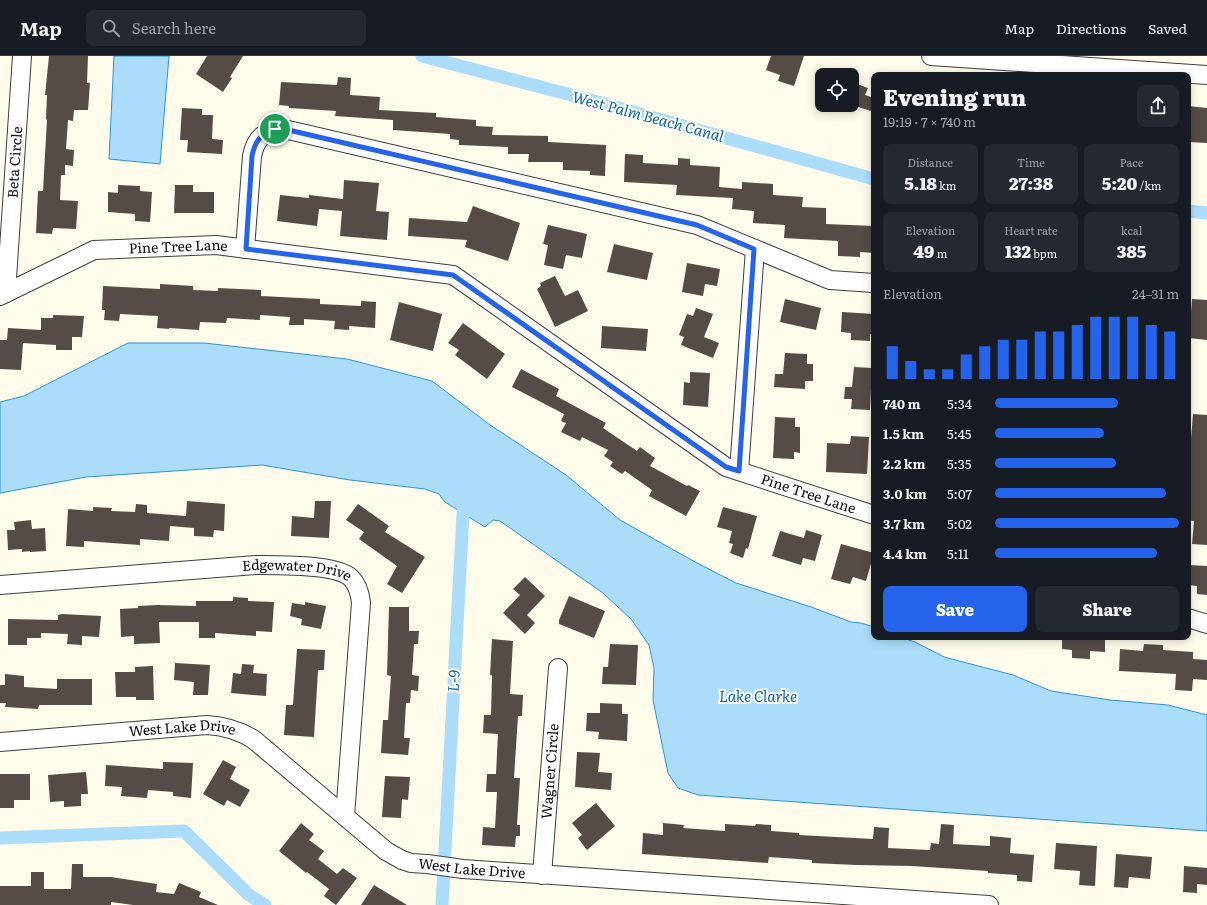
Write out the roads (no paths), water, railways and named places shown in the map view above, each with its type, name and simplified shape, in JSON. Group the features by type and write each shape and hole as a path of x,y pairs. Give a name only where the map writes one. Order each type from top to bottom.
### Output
{"street":[{"name":"Beta Circle","path":"3,295 22,56"},
{"path":"931,56 1170,72"},
{"path":"1191,74 1207,75"},
{"path":"246,249 252,156 254,147 259,139 266,133 275,129 284,129 697,225 830,280 871,283"},
{"name":"Pine Tree Lane","path":"3,295 94,250 216,245 453,275 726,467 871,514"},
{"path":"739,471 754,249"},
{"name":"Edgewater Drive","path":"0,586 256,565 285,565 333,569 350,577 360,594 361,603 345,816"},
{"path":"1191,619 1207,624"},
{"name":"Wagner Circle","path":"542,875 558,668"},
{"name":"West Lake Drive","path":"0,742 207,725 226,727 245,734 261,745 394,856 411,863 463,869 542,875 989,905"}],"water":[{"path":"114,56 169,56 160,164 109,159"},
{"name":"Lake Clarke","path":"128,343 204,343 347,359 432,381 490,425 566,475 620,520 736,583 811,607 851,622 871,626 871,640 909,640 944,657 1013,675 1051,691 1110,700 1168,705 1207,715 1207,831 698,795 678,788 668,773 653,700 654,668 649,645 631,619 603,593 500,521 493,520 485,527 445,502 439,494 425,489 350,480 262,465 86,477 0,493 0,402 24,396"}],"waterway":[{"name":"West Palm Beach Canal","path":"422,56 583,98 871,178"},
{"name":"West Palm Beach Canal","path":"1191,211 1207,213"},
{"name":"L-9","path":"442,905 465,497"},
{"path":"0,838 184,831 249,895 265,905"}]}
